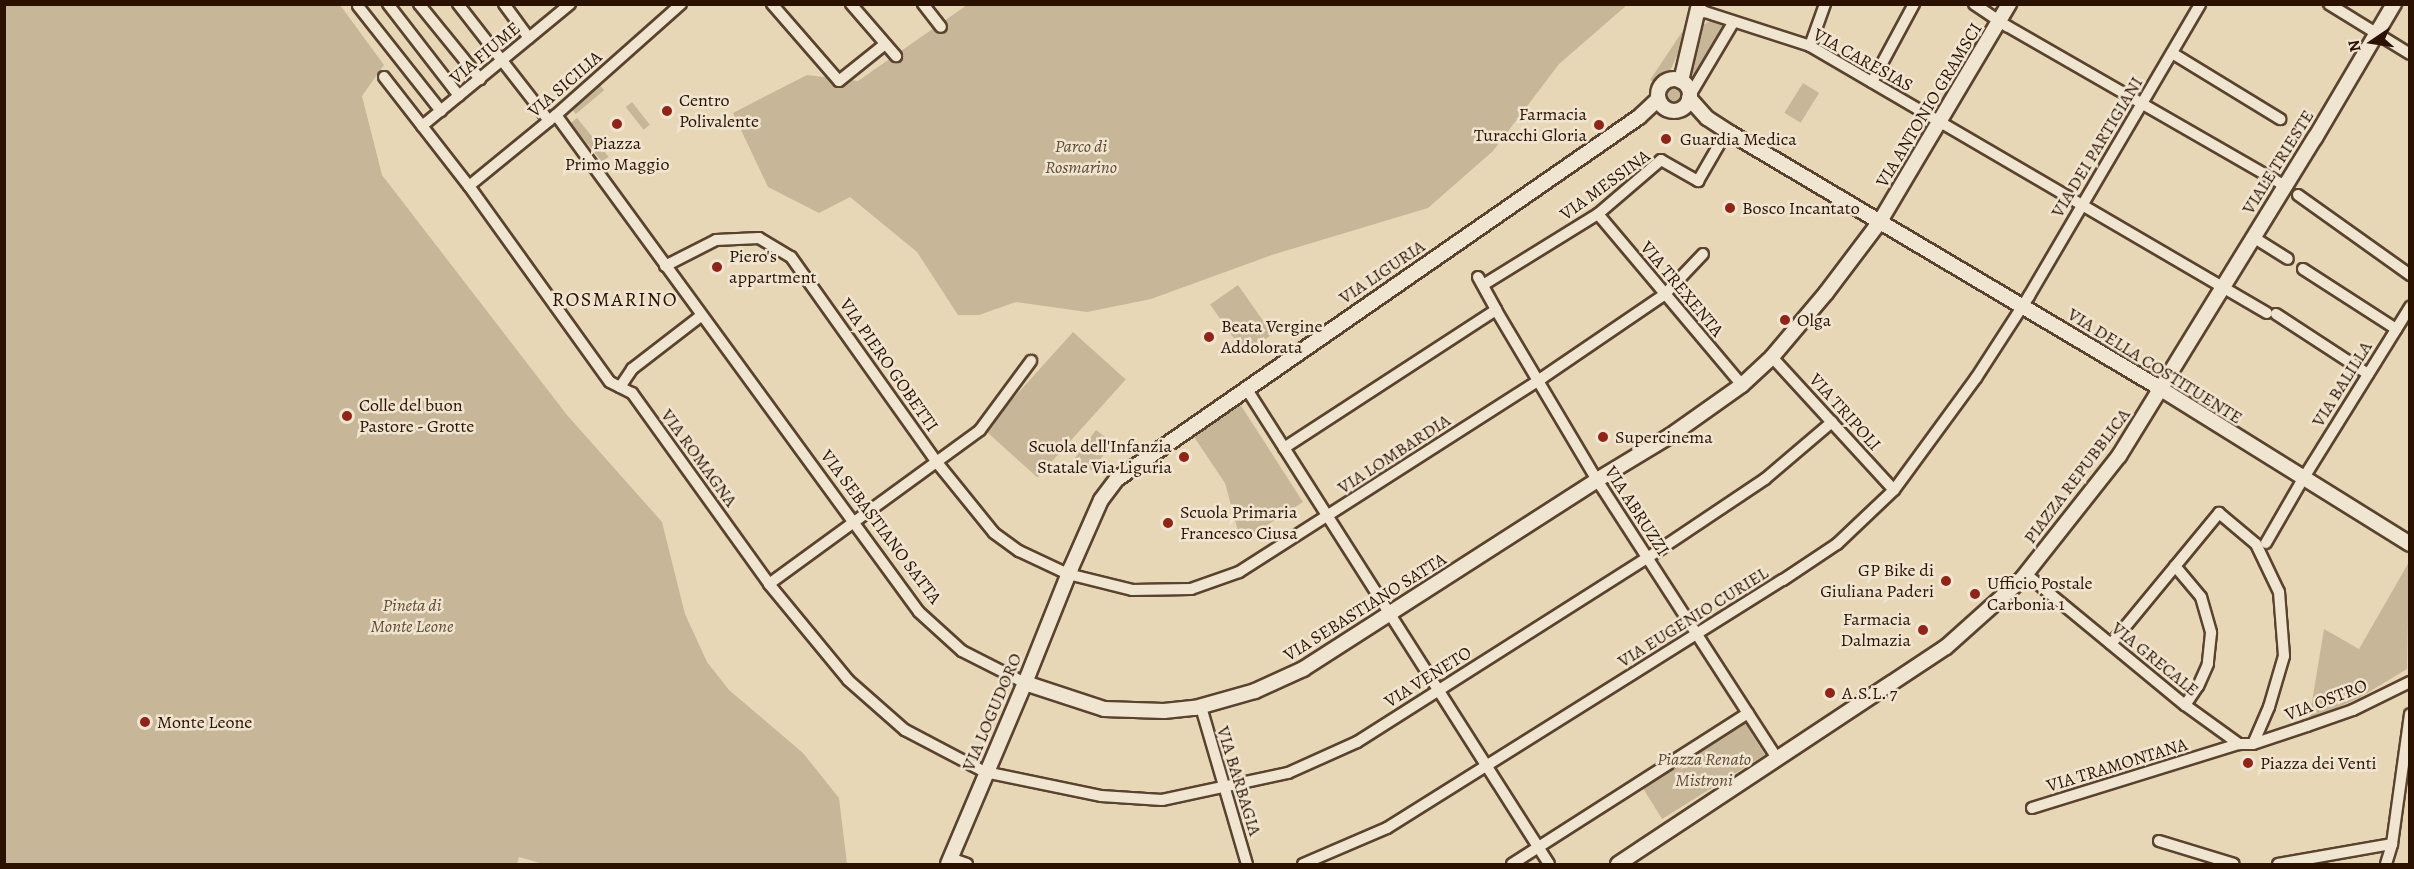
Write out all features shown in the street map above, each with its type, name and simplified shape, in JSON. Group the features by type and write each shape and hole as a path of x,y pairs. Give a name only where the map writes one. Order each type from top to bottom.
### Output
{"street":[{"path":"388,4 459,96"},
{"path":"419,4 480,79"},
{"name":"VIA SEBASTIANO SATTA","path":"459,4 502,60 553,118 665,266 919,612 962,651 1025,683 1104,709 1164,711 1201,707 1255,691 1303,669 1597,480 1670,436 1742,385 1773,357 1880,223"},
{"path":"504,4 530,38"},
{"name":"VIA FIUME","path":"422,126 570,4"},
{"name":"VIA SICILIA","path":"470,186 553,118 681,4"},
{"path":"772,4 839,81 885,44"},
{"path":"851,4 896,56"},
{"path":"922,4 941,27"},
{"path":"1810,46 1825,4"},
{"path":"1872,82 1914,4"},
{"path":"1974,4 2142,105 2284,185"},
{"name":"VIA ANTONIO GRAMSCI","path":"1880,223 1941,123 2009,4"},
{"name":"VIA DEI PARTIGIANI","path":"2022,306 2200,4"},
{"path":"2329,4 2409,54"},
{"name":"VIALE TRIESTE","path":"2192,338 2394,4"},
{"path":"358,6 441,111"},
{"path":"1666,106 1659,88 1675,81 1687,51 1699,9"},
{"name":"VIA CARESIAS","path":"1699,9 1733,23 1810,46 2271,314 2368,374"},
{"path":"1666,106 1684,108 1733,23"},
{"path":"2172,53 2280,119"},
{"name":"VIA ROMAGNA","path":"384,77 470,186 610,382 633,393 770,584 848,680 906,730 985,772"},
{"path":"1675,81 1688,89 1689,97 1707,118"},
{"path":"1666,106 1707,118"},
{"name":"VIA LIGURIA","path":"1068,574 1101,500 1117,479 1640,117 1666,106"},
{"name":"VIA DELLA COSTITUENTE","path":"1707,118 2161,389 2409,544"},
{"name":"VIA MESSINA","path":"1481,281 1598,214 1661,160 1698,181 1727,131"},
{"path":"2298,195 2409,275"},
{"name":"VIA TREXENTA","path":"1598,214 1742,385"},
{"name":"VIA PIERO GOBETTI","path":"665,266 716,240 759,237 791,257 936,460 994,533 1019,551 1068,574"},
{"path":"2253,237 2288,260"},
{"name":"VIA LOMBARDIA","path":"1068,574 1132,590 1191,589 1239,572 1538,381 1665,294 1703,254"},
{"path":"2303,269 2396,329"},
{"name":"VIA ABRUZZI","path":"1481,281 1597,480 1777,758"},
{"name":"VIA EUGENIO CURIEL","path":"1303,864 1387,828 1837,544 1894,490 1976,378 2022,306"},
{"name":"VIA BALILLA","path":"2266,543 2302,479 2409,307"},
{"path":"1284,448 1496,310"},
{"path":"620,387 632,369 702,315"},
{"name":"PIAZZA REPUBBLICA","path":"1618,864 1946,647 2026,574 2119,456 2192,338"},
{"name":"VIA TRIPOLI","path":"1773,357 1894,490"},
{"path":"770,584 852,521 980,430 1031,361"},
{"path":"1246,388 1549,864"},
{"name":"VIA VENETO","path":"985,772 1101,796 1162,800 1224,789 1288,773 1347,746 1647,558 1765,480 1832,422"},
{"path":"2111,644 2218,513 2256,544 2279,592 2284,657 2269,707 2253,744 2240,744"},
{"path":"2175,566 2201,597 2211,633 2208,664 2198,686 2185,705"},
{"name":"VIA LOGUDORO","path":"949,861 985,772 1025,683 1068,574"},
{"name":"VIA GRECALE","path":"2026,574 2185,705 2240,744"},
{"name":"VIA OSTRO","path":"2253,744 2353,710 2409,682"},
{"name":"VIA BARBAGIA","path":"1201,707 1247,864"},
{"path":"1512,864 1748,713"},
{"path":"2386,864 2392,844 2409,714"},
{"name":"VIA TRAMONTANA","path":"2032,808 2240,744"},
{"path":"2159,841 2234,864"},
{"path":"2278,864 2392,844"},
{"path":"949,861 967,864"}],"green space":[{"name":"Pineta di Monte Leone","path":"5,4 340,5 384,65 362,96 382,175 567,415 662,522 685,614 707,662 729,690 803,753 839,798 847,864 543,864 519,857 517,864 5,864"},
{"name":"Parco di Rosmarino","path":"967,5 1627,5 1559,64 1493,151 1428,208 1275,254 1151,299 1087,312 1016,302 979,315 958,315 917,252 850,197 819,213 768,187 733,113 807,75 858,81"},
{"path":"1710,21 1730,26 1692,84 1691,64 1703,25"},
{"path":"1688,23 1683,43 1668,75 1657,84 1650,80"},
{"path":"1674,83 1682,87 1686,95 1682,103 1674,107 1666,103 1662,95 1666,87"},
{"path":"1803,83 1819,93 1801,123 1784,113"},
{"path":"599,84 604,90 576,114 571,108"},
{"path":"632,102 650,125 644,130 626,107"},
{"path":"577,118 608,157 602,162 571,123"},
{"path":"1238,285 1272,334 1245,354 1210,305"},
{"path":"1073,332 1126,380 1037,478 985,430"},
{"path":"1240,404 1303,502 1241,542 1225,483 1192,434"},
{"path":"1096,430 1113,443 1092,471 1075,458"},
{"path":"2409,562 2407,669 2359,698 2309,720 2324,629 2359,649"},
{"name":"Piazza Renato Mistroni","path":"1743,720 1765,755 1662,819 1640,784"}],"place":[{"name":"Centro Polivalente","path":"667,111"},
{"name":"Piazza Primo Maggio","path":"617,124"},
{"name":"Farmacia Turacchi Gloria","path":"1599,125"},
{"name":"Guardia Medica","path":"1666,139"},
{"name":"Bosco Incantato","path":"1730,208"},
{"name":"Piero's appartment","path":"717,267"},
{"name":"Olga","path":"1785,320"},
{"name":"Beata Vergine Addolorata","path":"1209,337"},
{"name":"Colle del buon Pastore - Grotte","path":"347,416"},
{"name":"Supercinema","path":"1603,437"},
{"name":"Scuola dell'Infanzia Statale Via Liguria","path":"1184,457"},
{"name":"Scuola Primaria Francesco Ciusa","path":"1168,523"},
{"name":"GP Bike di Giuliana Paderi","path":"1946,581"},
{"name":"Ufficio Postale Carbonia 1","path":"1975,594"},
{"name":"Farmacia Dalmazia","path":"1923,630"},
{"name":"A.S.L. 7","path":"1830,693"},
{"name":"Monte Leone","path":"145,722"},
{"name":"Piazza dei Venti","path":"2248,763"}],"district":[{"name":"ROSMARINO","path":"615,299"}]}
